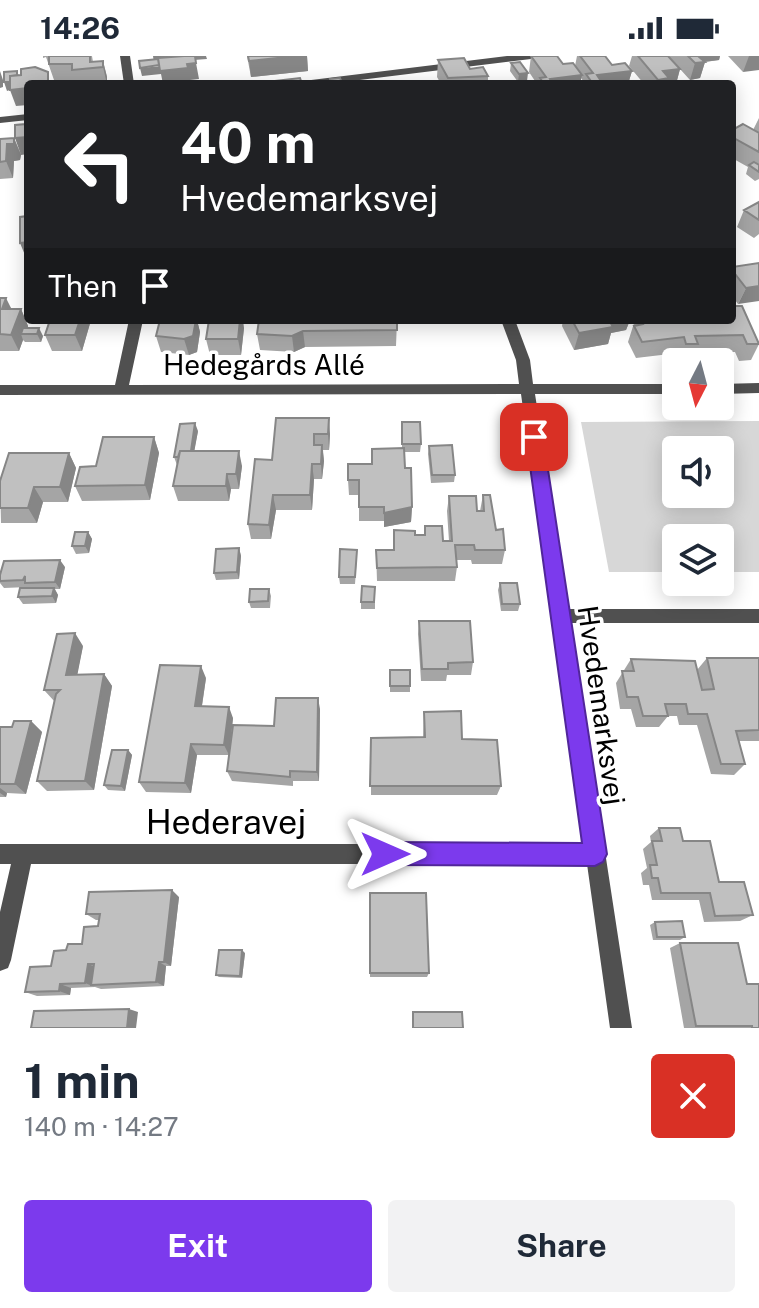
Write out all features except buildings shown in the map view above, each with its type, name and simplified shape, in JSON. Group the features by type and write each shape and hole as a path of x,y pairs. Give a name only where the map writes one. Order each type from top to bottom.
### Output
{"street":[{"path":"125,56 128,80"},
{"path":"339,80 531,56"},
{"path":"0,120 24,117"},
{"path":"121,389 135,324"},
{"name":"Hvedemarksvej","path":"510,324 523,360 621,1028"},
{"path":"734,389 759,388"},
{"name":"Hedegårds Allé","path":"0,390 662,389"},
{"path":"561,616 759,616"},
{"name":"Hederavej","path":"0,854 595,854"},
{"path":"0,960 23,854"}],"shaded area":[{"path":"759,421 759,572 734,572 734,524 662,524 662,572 609,572 581,422"}],"route":[{"path":"385,854 595,854 534,437"}]}
